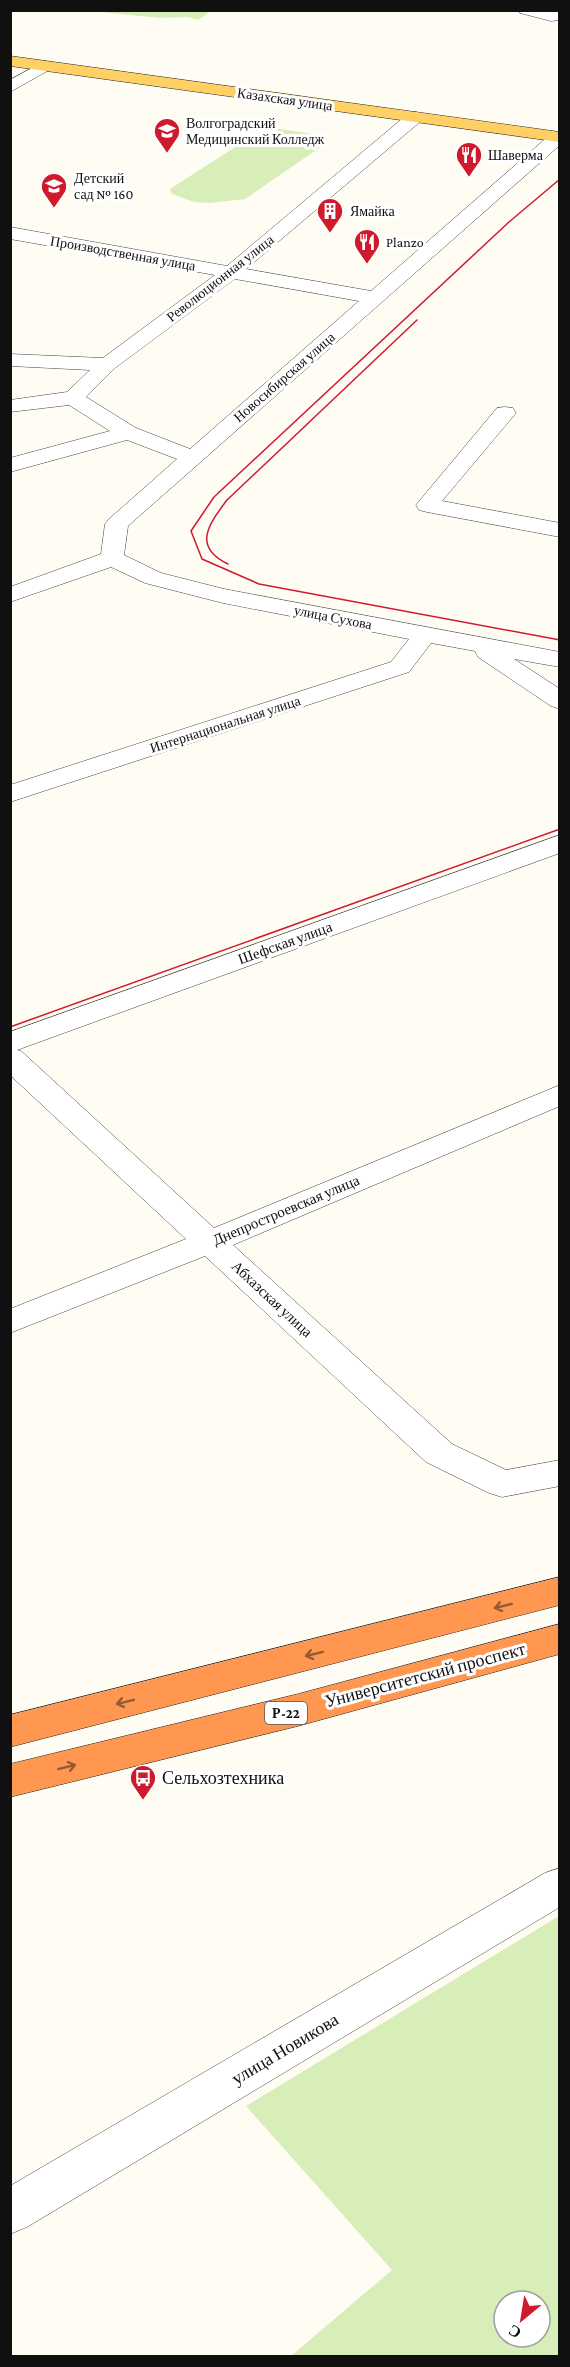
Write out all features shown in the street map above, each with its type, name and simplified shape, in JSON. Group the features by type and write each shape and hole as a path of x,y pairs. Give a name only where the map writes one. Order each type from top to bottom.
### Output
{"highway":[{"path":"10,1731 560,1591"},
{"name":"Университетский проспект","path":"10,1781 298,1710 560,1639"}],"main road":[{"name":"Казахская улица","path":"10,61 559,137"}],"street":[{"path":"525,10 551,16 560,15"},
{"path":"10,87 45,66"},
{"name":"Революционная улица","path":"73,398 108,364 231,272 416,117"},
{"name":"Новосибирская улица","path":"112,558 117,524 559,137"},
{"name":"Производственная улица","path":"10,233 377,298"},
{"path":"10,360 108,364"},
{"path":"10,406 73,398 128,433 191,457"},
{"path":"505,413 427,505 560,530"},
{"path":"10,465 128,433"},
{"path":"10,595 112,558"},
{"name":"улица Сухова","path":"112,558 153,578 224,596 560,660"},
{"name":"Интернациональная улица","path":"10,794 400,667 425,634"},
{"path":"473,643 560,701"},
{"name":"Шефская улица","path":"10,1043 560,843"},
{"name":"Абхазская улица","path":"10,1058 439,1453 502,1484 560,1473"},
{"name":"Днепростроевская улица","path":"10,1322 210,1242 560,1094"},
{"name":"улица Новикова","path":"10,2212 560,1885"}],"green space":[{"path":"211,10 198,20 187,17 161,18 90,11"},
{"path":"280,129 313,134 322,139 322,146 245,199 210,203 194,202 172,194 170,189 254,135"},
{"path":"559,1916 559,2356 291,2356 392,2270 246,2106"}],"tram line":[{"path":"560,179 509,222 214,497 191,531 202,559 259,584 560,640"},
{"path":"228,564 210,550 207,542 210,526 227,500 417,320"},
{"path":"10,1027 560,829"}],"place":[{"name":"Волгоградский Медицинский Колледж","path":"167,154"},
{"name":"Шаверма","path":"469,178"},
{"name":"Детский сад № 160","path":"54,209"},
{"name":"Ямайка","path":"330,234"},
{"name":"Planzo","path":"367,265"},
{"name":"Сельхозтехника","path":"143,1801"}]}
